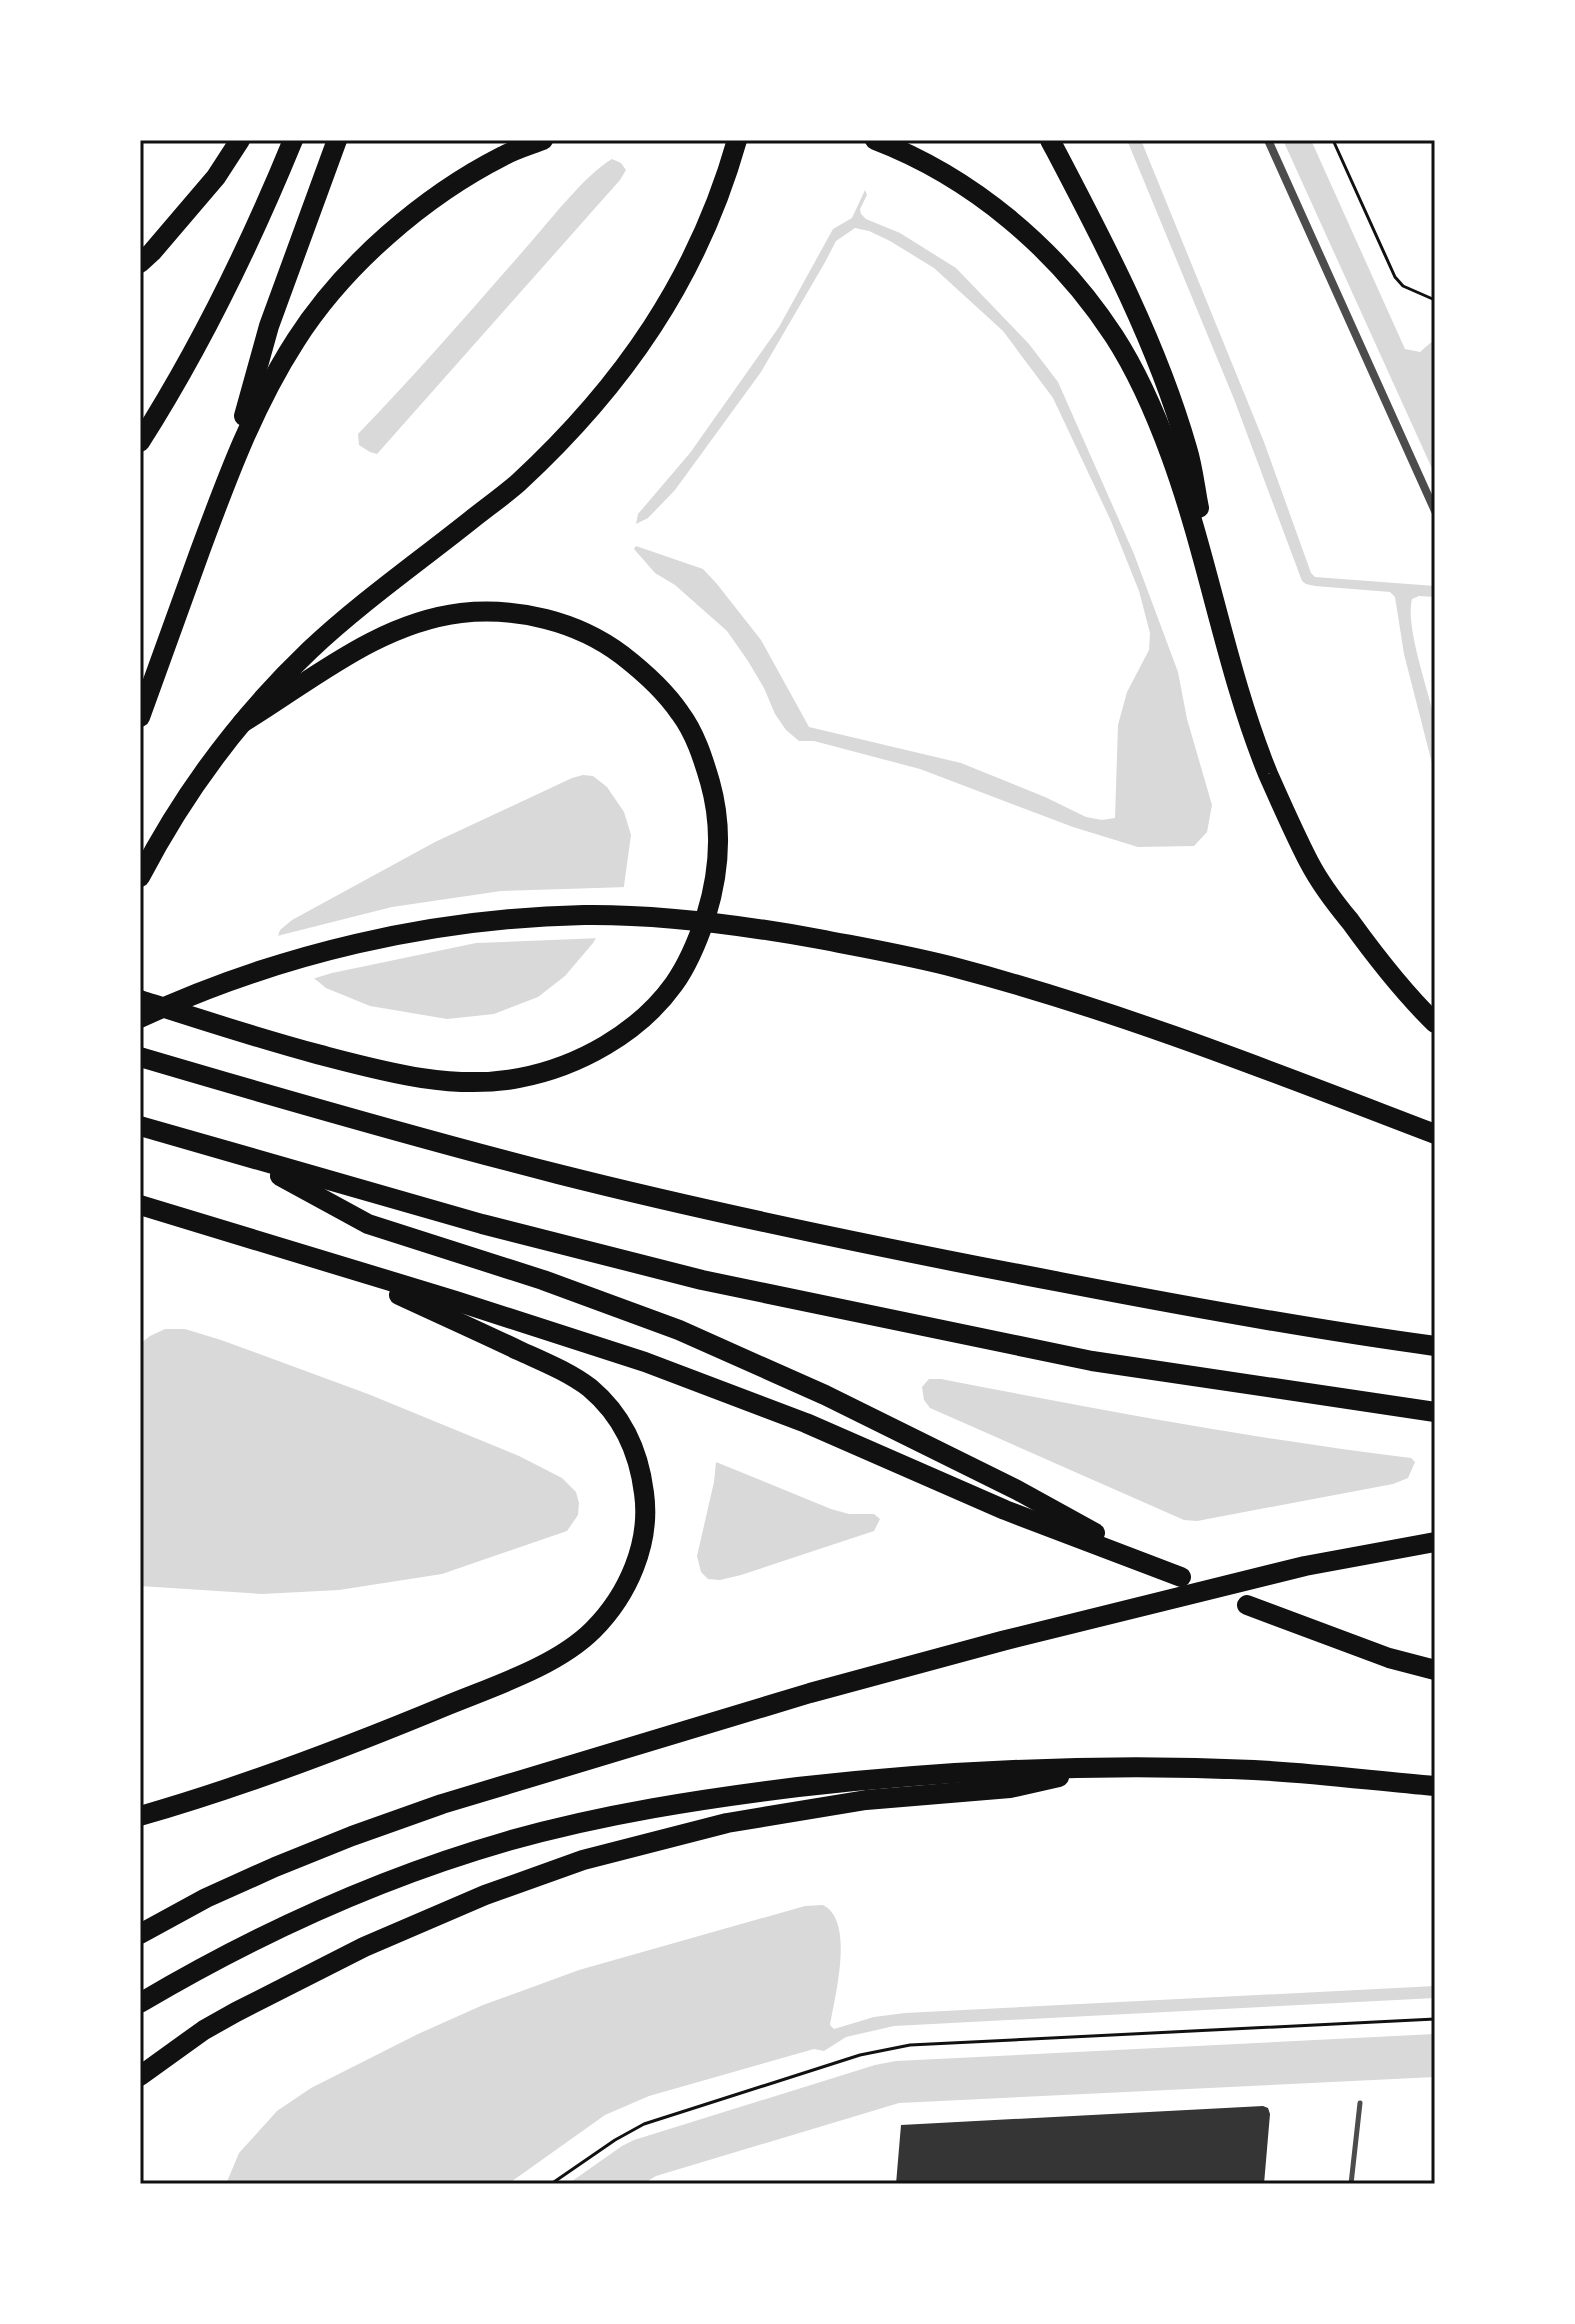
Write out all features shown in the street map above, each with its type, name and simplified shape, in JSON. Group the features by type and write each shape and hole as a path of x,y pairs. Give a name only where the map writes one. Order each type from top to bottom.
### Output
{"highway":[{"path":"140,263 216,177 240,140"},
{"path":"140,442 172,392 222,299 293,140"},
{"path":"223,490 269,326 337,140"},
{"path":"140,717 223,490 254,415 295,340 343,280 388,234 445,189 504,155 543,140"},
{"path":"875,140 911,154 967,188 1026,232 1074,282 1115,337 1147,398 1171,457 1268,773 1310,863 1337,904 1378,960 1435,1023"},
{"path":"1050,140 1145,331 1188,450 1223,634"},
{"path":"140,877 205,770 275,685 339,624 517,484 583,419 636,353 676,291 706,231 737,141"},
{"path":"140,1000 238,1032 370,1068 426,1079 478,1082 518,1078 563,1066 615,1040 648,1013 674,985 697,946 715,890 720,849 716,804 702,753 681,714 645,672 604,642 560,622 511,613 461,613 410,625 366,645 242,723"},
{"path":"140,1018 264,969 323,952 460,925 523,918 629,916 734,925 887,952 1056,997 1258,1066 1435,1134"},
{"path":"140,1057 369,1124 559,1174 770,1224 1189,1307 1435,1346"},
{"path":"140,1126 482,1224 702,1280 1092,1361 1435,1412"},
{"path":"248,1159 368,1224 543,1280 679,1330 825,1395 1017,1490 1159,1568"},
{"path":"140,1205 645,1362 806,1423 1005,1510 1181,1577"},
{"path":"140,1816 363,1741 547,1662 581,1640 605,1616 626,1586 636,1562 646,1503 641,1471 625,1430 599,1397 558,1368 326,1263"},
{"path":"140,1934 206,1898 275,1867 442,1804 810,1693 1002,1641 1305,1566 1435,1542"},
{"path":"1247,1605 1389,1658 1435,1670"},
{"path":"140,2076 204,2030 364,1947 485,1895 583,1860 727,1823 866,1800 1010,1788 1102,1766"},
{"path":"140,2003 226,1955 318,1911 413,1872 508,1841 623,1814 734,1795 872,1779 1102,1766 1256,1770 1435,1786"}],"street":[{"path":"1268,140 1435,511"}],"lane":[{"path":"1351,2184 1360,2103"}],"path":[{"path":"1333,140 1395,277 1403,286 1435,300"},
{"path":"551,2184 644,2124 860,2055 910,2045 1435,2019"}],"shaded area":[{"path":"1127,140 1141,140 1264,442 1311,573 1315,577 1435,586 1435,597 1412,599 1411,611 1414,641 1435,725 1435,775 1404,654 1395,597 1390,592 1315,586 1302,581 1234,399"},
{"path":"1283,140 1311,140 1405,349 1420,352 1435,339 1435,475"},
{"path":"612,159 621,163 626,170 620,180 377,454 359,445 358,434 570,197"},
{"path":"865,190 867,195 860,209 866,219 900,233 956,268 1029,344 1058,382 1134,554 1178,672 1187,719 1212,805 1207,832 1194,846 1138,847 1073,827 920,769 814,741 799,741 786,730 775,714 764,688 727,631 675,585 655,573 634,549 636,546 703,569 761,640 809,727 961,763 1086,817 1102,820 1115,818 1118,725 1127,692 1149,650 1150,633 1139,591 1111,521 1053,398 1003,331 934,268 869,231 855,228 836,241 761,372 675,490 648,518 636,524 638,514 690,453 779,327 833,229 852,218"},
{"path":"583,775 593,776 607,787 624,812 631,835 623,893 593,943 565,976 538,997 494,1014 447,1019 370,1006 326,988 288,957 277,939 280,930 292,920 435,842"},
{"path":"165,1329 185,1329 221,1340 368,1394 519,1456 562,1478 576,1492 578,1515 567,1531 442,1574 339,1590 262,1594 140,1586 140,1344"},
{"path":"929,1379 1234,1433 1411,1458 1415,1462 1408,1478 1393,1484 1197,1521 1184,1520 930,1408 924,1400 922,1387"},
{"path":"716,1462 831,1509 849,1514 874,1514 880,1519 874,1531 741,1575 720,1580 708,1579 701,1572 697,1556"},
{"path":"823,1905 833,1914 841,1942 830,2025 834,2029 874,2017 905,2013 1435,1986 1435,1998 894,2026 846,2037 824,2051 814,2049 649,2096 605,2115 508,2184 226,2184 239,2153 277,2111 311,2088 418,2034 483,2005 579,1970 805,1906"},
{"path":"1435,2034 1435,2077 899,2103 656,2176 643,2184 568,2184 634,2140 896,2061"}],"pier":[{"path":"628,887 627,895 601,938 476,943 309,980 285,960 273,940 273,937 392,907 501,891"}],"building":[{"path":"1268,2108 1270,2114 1264,2184 896,2184 901,2125"}]}
